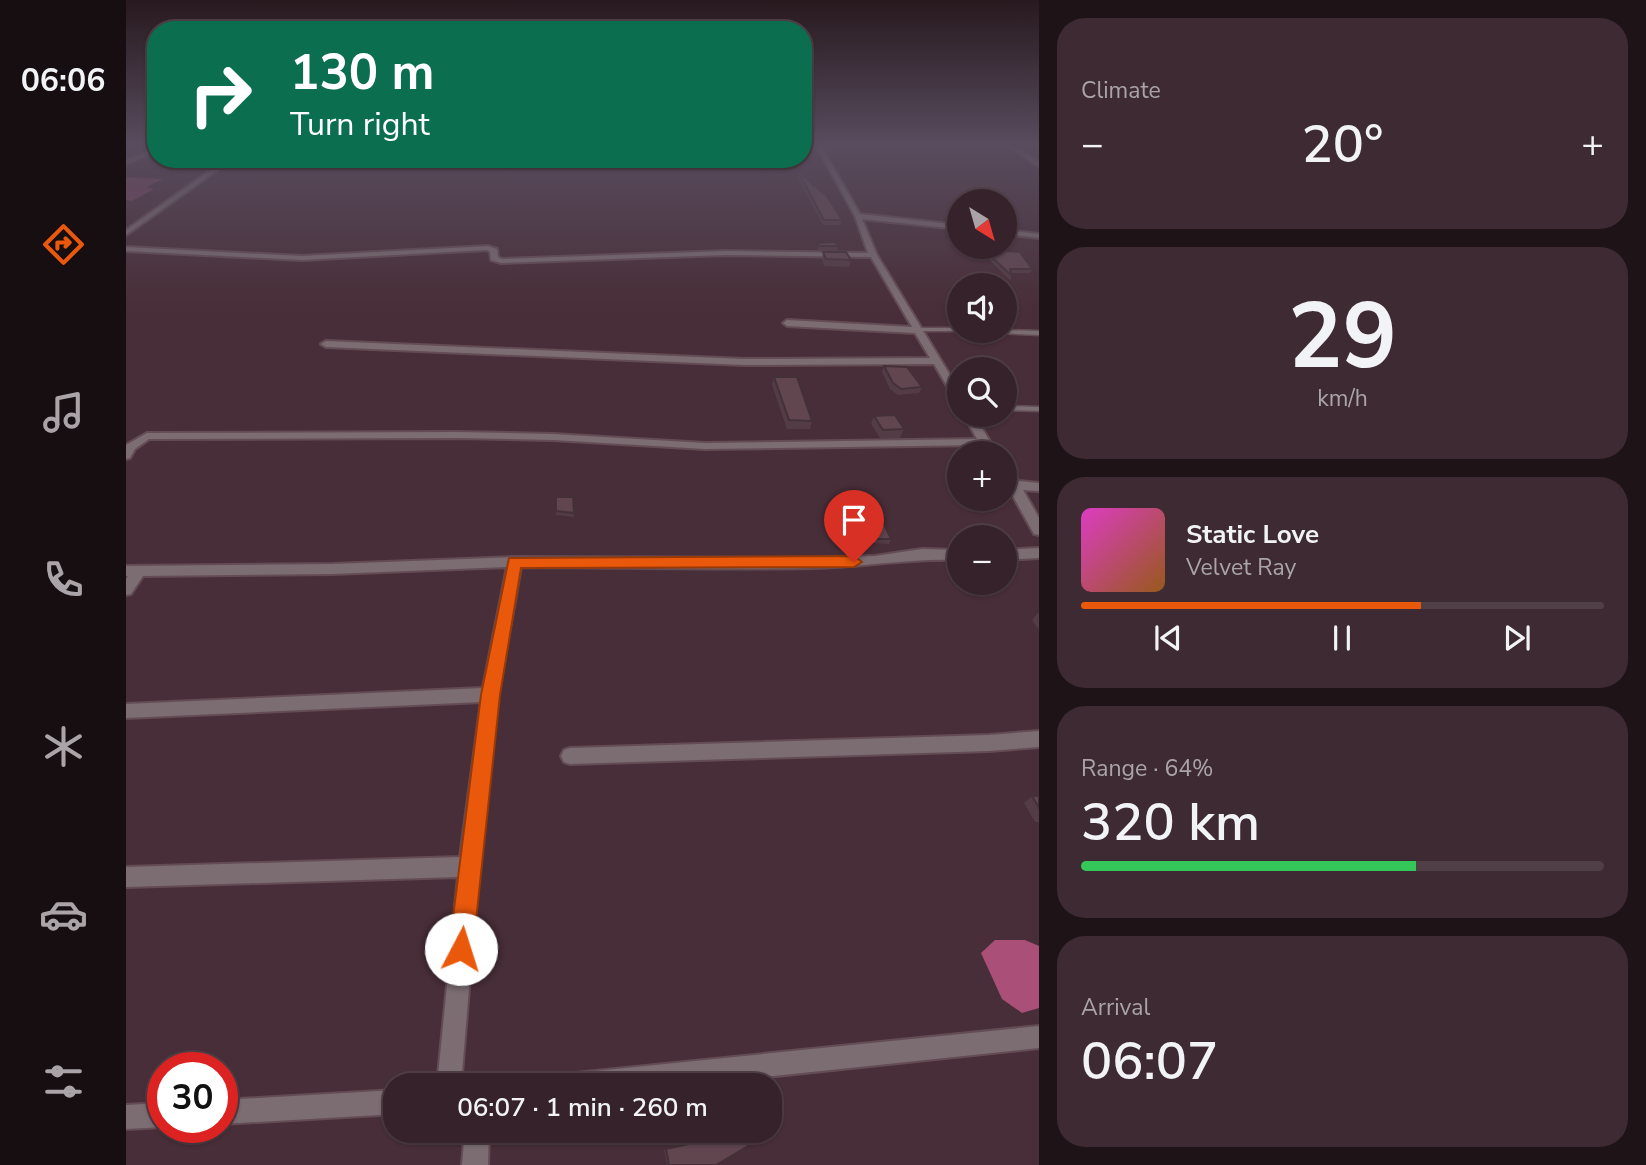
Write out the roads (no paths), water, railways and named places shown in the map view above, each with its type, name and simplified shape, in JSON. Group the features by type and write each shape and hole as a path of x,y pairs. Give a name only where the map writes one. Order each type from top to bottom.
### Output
{"street":[{"path":"126,233 175,198"},
{"path":"848,198 873,254 947,379"},
{"path":"858,216 947,226"},
{"path":"1017,233 1039,236"},
{"path":"126,249 302,258 488,248 494,251 494,258 501,261 726,253 873,254"},
{"path":"787,323 918,330"},
{"path":"326,344 744,362 936,361"},
{"path":"126,456 130,447 147,436 456,435 553,437 705,446 947,443"},
{"path":"1017,485 1039,487"},
{"path":"1017,487 1039,531"},
{"path":"1017,554 1039,553"},
{"path":"126,590 132,571 332,569 514,562 814,563 875,561 922,554 947,555"},
{"path":"450,1073 468,867 490,695 514,562"},
{"path":"126,710 490,695"},
{"path":"569,756 989,743 1039,738"},
{"path":"126,877 468,867"},
{"path":"692,1073 1039,1037"},
{"path":"238,1111 383,1103"},
{"path":"126,1117 147,1116"},
{"path":"475,1165 476,1143"}],"lane":[{"path":"918,330 947,330"},
{"path":"1017,332 1039,333"},
{"path":"1017,408 1039,409"}]}
